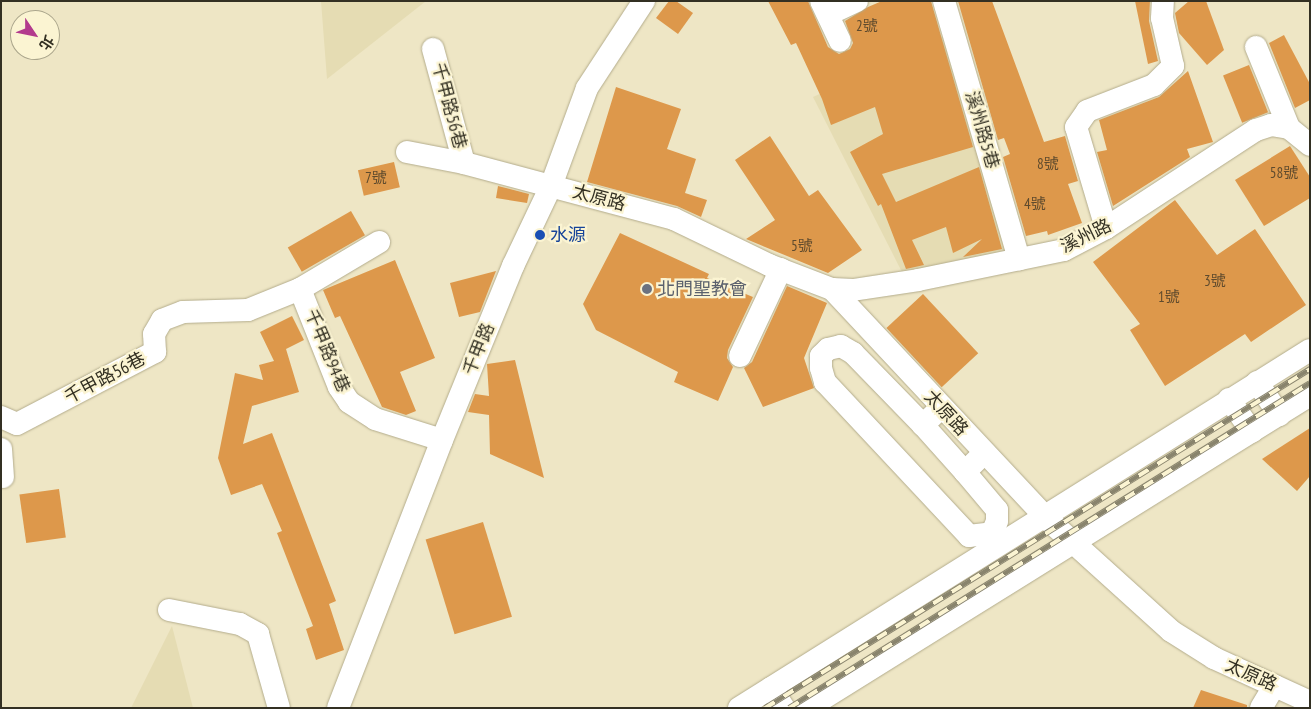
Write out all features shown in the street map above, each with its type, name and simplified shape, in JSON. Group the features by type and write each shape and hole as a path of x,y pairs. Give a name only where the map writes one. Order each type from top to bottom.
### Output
{"street":[{"name":"千甲路","path":"338,708 512,266 551,186 588,88 644,1"},
{"path":"840,41 825,8 857,1"},
{"name":"溪州路5巷","path":"944,1 1019,259"},
{"path":"1106,228 1076,128 1087,111 1154,85 1173,66 1162,18 1163,1"},
{"path":"1256,47 1289,128 1310,145"},
{"name":"千甲路56巷","path":"434,49 464,163 551,186"},
{"name":"溪州路","path":"832,289 853,290 918,280 1064,250 1106,228 1256,130 1272,125 1289,128"},
{"path":"407,152 464,163"},
{"name":"太原路","path":"551,186 674,219 781,269 832,289 941,408 1072,544 1192,647 1310,702"},
{"name":"千甲路56巷","path":"1,417 17,424 155,352 154,334 162,320 183,312 248,310 300,289 378,242"},
{"path":"740,356 781,269"},
{"name":"千甲路94巷","path":"300,289 339,387 349,402 375,419 442,440"},
{"path":"841,346 853,353 923,425 997,510 997,521 992,533 969,536 825,382 820,368 821,356 828,349 841,346"},
{"path":"743,707 1229,399 1310,350"},
{"path":"1257,382 1279,415"},
{"path":"808,708 1310,395"},
{"path":"1229,399 1252,432"},
{"path":"923,425 941,408"},
{"path":"1,449 3,478"},
{"path":"965,472 984,453"},
{"path":"170,610 240,624 258,634 279,708"},
{"path":"1261,708 1274,686"},
{"path":"771,688 784,708"}],"shaded area":[{"path":"321,1 426,1 327,79"},
{"path":"948,34 1015,250 904,276 813,97"},
{"path":"172,626 193,708 131,708"}],"building":[{"path":"669,1 676,1 693,13 678,34 656,18"},
{"path":"768,1 808,1 828,47 839,54 850,49 853,43 845,21 868,7 882,1 931,1 973,147 882,174 896,202 979,167 1002,249 963,257 982,239 953,253 946,227 912,240 924,265 906,269 881,204 878,206 850,152 883,134 875,107 831,125 822,99 796,43 791,45"},
{"path":"958,1 992,1 1044,142 1065,136 1078,181 1068,184 1082,223 1048,235 1047,231 1026,236 1003,157 1010,154 1004,138 998,140"},
{"path":"1135,1 1150,1 1149,21 1158,61 1148,64"},
{"path":"1189,1 1206,1 1224,50 1207,65 1179,33 1175,13"},
{"path":"1284,35 1310,84 1310,100 1295,108 1269,43"},
{"path":"1249,65 1268,112 1242,123 1223,75"},
{"path":"1188,71 1213,142 1187,149 1190,157 1113,206 1097,152 1107,150 1099,120 1159,97"},
{"path":"616,87 681,109 667,149 696,159 685,193 707,200 701,217 677,206 587,182"},
{"path":"770,136 809,196 818,190 862,250 828,273 746,239 775,220 735,160"},
{"path":"1290,146 1310,177 1310,198 1264,226 1235,180"},
{"path":"394,162 400,187 364,196 358,170"},
{"path":"498,186 529,194 527,203 496,198"},
{"path":"1175,200 1217,255 1255,229 1306,305 1251,342 1245,334 1165,386 1130,330 1140,324 1093,262"},
{"path":"351,211 365,235 302,272 288,248"},
{"name":"北門聖教會","path":"620,233 709,274 707,278 753,297 728,350 727,358 733,367 718,401 674,382 678,372 596,330 583,304"},
{"path":"395,260 435,358 400,372 416,411 406,415 382,407 340,316 335,318 323,290"},
{"path":"496,271 480,312 459,317 450,283"},
{"path":"787,286 827,303 804,358 814,388 763,407 744,368 752,362"},
{"path":"923,294 978,353 942,387 886,328"},
{"path":"292,316 304,340 286,349 299,392 252,406 243,444 272,433 336,601 329,604 344,650 316,660 306,629 313,626 277,533 282,531 262,484 231,495 218,458 235,373 263,380 259,365 274,361 260,332"},
{"path":"515,360 544,478 490,454 489,415 468,412 475,394 489,396 487,364"},
{"path":"1310,428 1310,476 1297,491 1262,459"},
{"path":"59,489 66,538 26,543 19,495"},
{"path":"483,522 512,617 455,634 426,540"},
{"path":"1201,690 1247,705 1247,708 1193,708"}],"railway":[{"path":"765,708 1310,369"},
{"path":"789,708 1310,383"}],"place":[{"name":"水源","path":"540,235"},
{"name":"北門聖教會","path":"647,289"}]}
